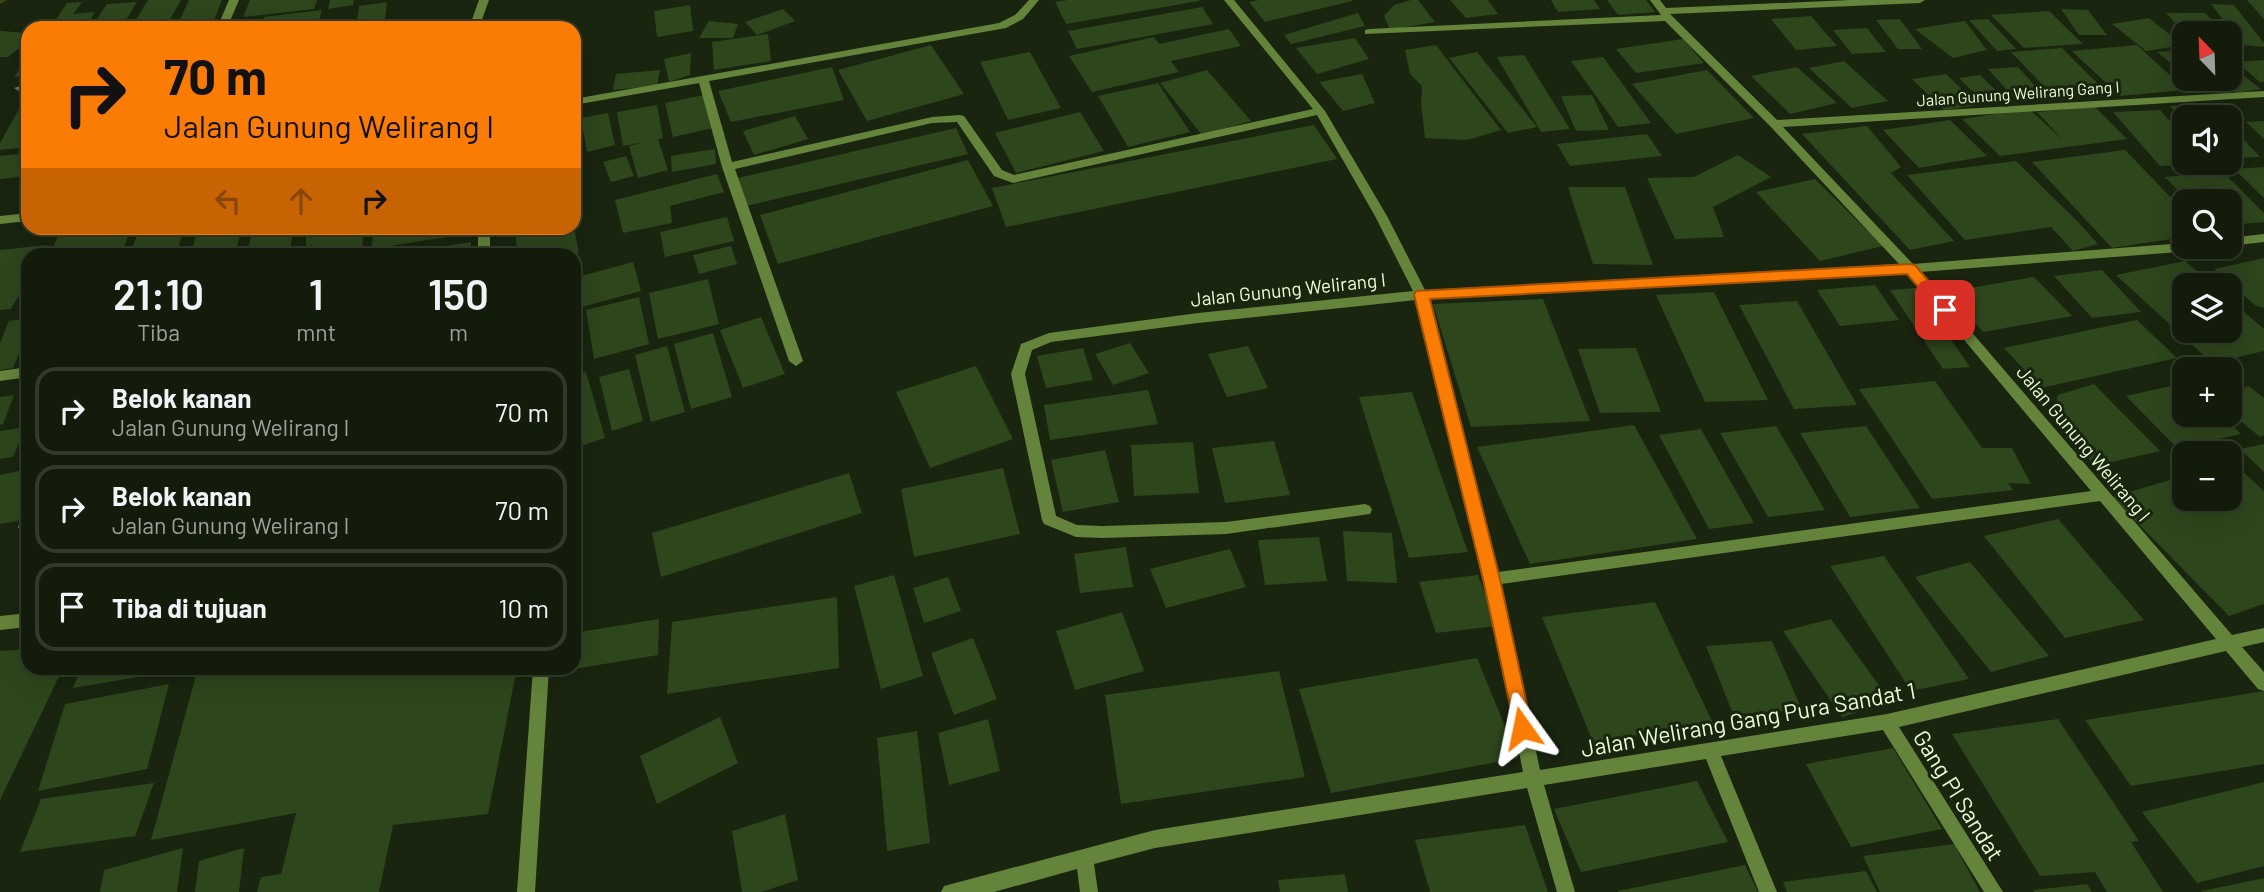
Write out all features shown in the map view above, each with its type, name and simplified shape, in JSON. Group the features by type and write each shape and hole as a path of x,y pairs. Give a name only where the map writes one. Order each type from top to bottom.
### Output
{"street":[{"path":"225,21 234,0"},
{"path":"476,21 484,0"},
{"path":"581,101 1002,26 1019,17 1034,0"},
{"path":"1228,0 1320,111 1381,216 1421,295 1492,579 1532,778 1566,892"},
{"path":"1656,0 1666,15 1910,268"},
{"path":"1368,32 1920,0"},
{"path":"703,80 728,167 796,361"},
{"name":"Jalan Gunung Welirang Gang I","path":"1774,124 2264,93"},
{"path":"728,167 932,120 960,118 998,173 1013,179 1320,111"},
{"path":"0,220 21,218"},
{"path":"2242,241 2264,238"},
{"name":"Jalan Gunung Welirang I","path":"1365,510 1226,528 1103,532 1076,531 1049,520 1018,374 1027,347 1049,338 1198,318 1421,295 1910,268 2172,248"},
{"name":"Jalan Gunung Welirang I","path":"1910,268 2264,684"},
{"path":"0,376 21,373"},
{"path":"1492,579 2102,495"},
{"path":"0,623 21,621"},
{"name":"Jalan Welirang Gang Pura Sandat 1","path":"950,892 984,889 1155,838 1886,722 2264,635"},
{"path":"526,892 541,675"},
{"name":"Gang Pl Sandat","path":"1886,722 1994,892"},
{"path":"1710,749 1768,892"},
{"path":"1084,858 1088,892"}],"building":[{"path":"148,0 181,0 169,21 135,21"},
{"path":"189,0 222,0 214,21 179,21"},
{"path":"250,0 317,0 314,9 243,17"},
{"path":"330,0 354,0 353,5 328,9"},
{"path":"1418,0 1435,22 1390,30 1384,16 1394,5"},
{"path":"1450,0 1488,0 1498,14 1466,18"},
{"path":"1551,0 1594,0 1600,9 1558,12"},
{"path":"1607,0 1646,0 1655,12 1618,15"},
{"path":"2247,0 2264,0 2264,19"},
{"path":"1199,1 1066,24 1055,2"},
{"path":"1352,1 1265,22 1249,2"},
{"path":"82,2 73,14 95,12 89,21 55,21 67,3"},
{"path":"137,2 125,21 96,21 107,4"},
{"path":"387,2 385,21 357,21 359,6"},
{"path":"2211,4 2234,5 2264,43 2264,47 2243,45 2242,21 2224,21"},
{"path":"690,5 693,31 657,37 654,11"},
{"path":"1202,7 1213,24 1077,49 1068,31"},
{"path":"783,9 795,21 757,35 745,22"},
{"path":"2061,9 2088,10 2107,35 2079,35"},
{"path":"322,10 319,21 263,21 264,17"},
{"path":"2049,11 2083,44 2024,48 1991,15"},
{"path":"1358,13 1365,26 1291,44 1284,35"},
{"path":"2166,13 2205,13 2213,21 2174,21"},
{"path":"1811,16 1837,46 1796,50 1771,19"},
{"path":"2149,18 2172,36 2172,47 2146,51 2112,24"},
{"path":"1900,19 1922,49 1898,49 1876,20"},
{"path":"1988,19 2016,49 1997,51 1969,20"},
{"path":"709,21 738,24 733,38 699,38"},
{"path":"1965,21 1987,50 1953,58 1915,29"},
{"path":"1867,28 1886,52 1852,54 1833,30"},
{"path":"1229,29 1241,46 1171,61 1179,72 1092,92 1069,56 1154,37 1159,44"},
{"path":"0,31 21,32 21,47 8,57 0,57"},
{"path":"768,34 771,61 714,70 712,42"},
{"path":"1355,38 1369,59 1317,74 1296,48"},
{"path":"1683,39 1704,63 1636,73 1616,49"},
{"path":"931,45 964,94 867,121 838,70"},
{"path":"1436,45 1501,130 1467,140 1425,138 1422,86 1410,74 1405,50"},
{"path":"2137,45 2172,77 2172,91 2175,91 2120,96 2072,51"},
{"path":"2062,48 2107,93 2054,97 2011,52"},
{"path":"2172,51 2172,64 2157,52"},
{"path":"1030,52 1061,108 1008,120 980,62"},
{"path":"1477,52 1537,127 1508,133 1449,58"},
{"path":"691,53 690,75 669,82 664,59"},
{"path":"1524,55 1570,129 1541,132 1497,57"},
{"path":"1603,57 1651,123 1618,127 1571,61"},
{"path":"2264,60 2264,82 2260,82 2242,67 2242,62"},
{"path":"1844,61 1888,101 1852,108 1809,68"},
{"path":"21,67 21,76 14,77"},
{"path":"832,67 844,100 731,122 718,91"},
{"path":"1797,67 1837,103 1790,114 1751,76"},
{"path":"2018,67 2047,99 2017,101 1988,69"},
{"path":"660,70 657,86 613,90 616,74"},
{"path":"1207,70 1251,121 1202,135 1160,83"},
{"path":"1707,70 1754,118 1676,134 1632,84"},
{"path":"1362,74 1375,103 1343,111 1319,82"},
{"path":"1946,74 1978,105 1944,110 1912,79"},
{"path":"2242,74 2261,89 2236,93 2233,91 2242,91"},
{"path":"1980,75 2007,101 1985,104 1959,78"},
{"path":"1158,83 1190,132 1128,147 1098,96"},
{"path":"704,95 713,128 673,137 665,103"},
{"path":"1592,95 1609,130 1576,131 1561,96"},
{"path":"657,105 663,138 658,139 668,170 638,178 629,146 644,142 623,146 617,112"},
{"path":"21,106 21,148 0,150 0,143"},
{"path":"2095,107 2127,139 2000,156 1962,119 2029,109 2063,140 2037,112"},
{"path":"2160,110 2172,124 2172,166 2160,166 2113,112"},
{"path":"1080,112 1104,151 1016,173 995,133"},
{"path":"608,113 615,145 587,152 581,118"},
{"path":"795,116 808,139 754,155 743,131"},
{"path":"1950,120 1987,156 1919,168 1883,130"},
{"path":"2264,121 2264,139 2246,122"},
{"path":"1314,125 1337,159 1006,227 992,188"},
{"path":"1867,126 1901,167 1891,173 1954,241 1910,250 1802,134"},
{"path":"956,128 968,154 746,206 738,178"},
{"path":"1647,134 1662,156 1570,166 1557,144"},
{"path":"2242,138 2260,157 2242,158"},
{"path":"715,149 716,164 672,172 671,156"},
{"path":"2125,150 2172,199 2172,239 2112,248 2032,162"},
{"path":"21,154 21,177 0,179 0,156"},
{"path":"1738,155 1771,177 1713,207 1724,237 1675,239 1647,178 1694,177"},
{"path":"626,156 634,176 611,182 603,162"},
{"path":"968,160 993,206 778,264 760,215"},
{"path":"2016,161 2098,244 2073,251 2051,227 1965,240 1907,175"},
{"path":"2264,167 2264,198 2240,175 2242,168"},
{"path":"717,174 724,192 670,206 672,223 623,233 615,200"},
{"path":"2226,175 2240,189 2176,189 2165,177"},
{"path":"1815,179 1883,246 1820,261 1756,192"},
{"path":"1568,187 1625,187 1653,265 1593,264"},
{"path":"2242,191 2264,213 2264,222 2242,224"},
{"path":"727,217 734,241 665,257 660,232"},
{"path":"59,235 128,235 124,248 53,248"},
{"path":"137,235 182,235 178,248 133,248"},
{"path":"240,235 236,248 192,248 196,236"},
{"path":"251,235 293,235 290,248 248,248"},
{"path":"306,235 363,235 362,248 311,248 312,245 306,247"},
{"path":"373,235 460,235 377,248 371,248"},
{"path":"515,235 575,235 578,248 517,248"},
{"path":"471,242 471,248 434,248"},
{"path":"47,245 45,248 21,248 21,291 11,309 0,310 0,250"},
{"path":"731,246 737,264 699,274 693,255"},
{"path":"2264,258 2264,308 2255,305 2242,294 2242,273 2219,273 2214,269"},
{"path":"2185,261 2199,273 2172,273 2172,326 2116,275"},
{"path":"633,262 641,291 581,307 581,276"},
{"path":"2102,270 2141,312 2092,318 2054,276"},
{"path":"2034,277 2072,316 1983,332 1947,292"},
{"path":"708,279 719,324 658,339 649,293"},
{"path":"1875,285 1899,320 1840,326 1817,290"},
{"path":"1915,288 1970,367 1943,369 1890,290"},
{"path":"1714,292 1768,400 1705,402 1656,295"},
{"path":"639,297 649,344 594,359 586,310"},
{"path":"1543,299 1590,421 1471,427 1433,304"},
{"path":"1797,301 1857,405 1794,409 1739,305"},
{"path":"2242,310 2264,329 2264,351 2238,357 2205,357 2190,343 2242,343"},
{"path":"761,317 785,374 743,388 720,330"},
{"path":"21,319 21,349 13,368 0,370 0,343 9,321"},
{"path":"2137,320 2176,357 2041,388 2004,348"},
{"path":"713,333 732,397 691,409 674,344"},
{"path":"1130,343 1149,373 1113,385 1095,354"},
{"path":"667,346 685,412 651,422 635,355"},
{"path":"1248,346 1268,388 1227,397 1208,354"},
{"path":"1083,348 1093,380 1046,388 1037,356"},
{"path":"1636,348 1661,412 1600,413 1578,349"},
{"path":"976,366 1013,439 930,468 896,392"},
{"path":"629,369 643,421 612,431 599,377"},
{"path":"586,372 605,438 581,446 581,374"},
{"path":"1935,381 1982,448 2012,448 2031,484 2008,483 2013,490 1932,499 1859,389"},
{"path":"2094,384 2160,451 2095,466 2053,417 2058,395"},
{"path":"2172,386 2172,427 2234,427 2241,434 2209,441 2172,443 2126,396"},
{"path":"2249,386 2264,398 2264,435 2260,437 2242,422 2242,389"},
{"path":"1148,390 1158,424 1050,440 1044,405"},
{"path":"1412,392 1468,552 1409,558 1359,397"},
{"path":"14,395 3,424 0,425 0,397"},
{"path":"1634,425 1697,539 1530,564 1477,447"},
{"path":"1776,426 1825,510 1768,517 1720,433"},
{"path":"1866,426 1920,508 1850,517 1800,433"},
{"path":"21,428 21,439 13,457 0,459 0,431"},
{"path":"1701,429 1754,523 1709,529 1659,435"},
{"path":"1274,441 1290,495 1225,503 1212,448"},
{"path":"1193,442 1199,493 1134,496 1131,445"},
{"path":"2264,444 2264,472 2242,451 2242,449"},
{"path":"1105,450 1119,502 1063,512 1051,460"},
{"path":"1003,468 1020,534 914,557 901,489"},
{"path":"21,470 21,510 18,521 0,524 0,475"},
{"path":"2242,471 2264,491 2264,604 2229,616 2112,497 2172,480 2172,511 2242,511"},
{"path":"849,473 862,513 661,577 652,533"},
{"path":"2058,519 2144,620 2065,638 1984,536"},
{"path":"1343,531 1392,533 1397,583 1347,581"},
{"path":"1319,537 1327,581 1265,585 1258,540"},
{"path":"1126,547 1133,587 1080,593 1074,554"},
{"path":"1230,549 1246,587 1166,608 1150,569"},
{"path":"1884,556 1969,679 1911,691 1830,566"},
{"path":"1970,562 2049,656 1991,672 1915,577"},
{"path":"894,575 923,676 881,689 854,586"},
{"path":"1478,575 1497,626 1436,633 1419,582"},
{"path":"948,577 961,611 924,623 913,588"},
{"path":"837,597 839,668 667,694 672,622"},
{"path":"1655,602 1713,723 1593,742 1542,617"},
{"path":"1122,612 1144,671 1075,690 1056,631"},
{"path":"659,619 658,655 581,668 581,632"},
{"path":"1831,619 1891,702 1842,717 1783,631"},
{"path":"973,638 997,699 954,715 931,653"},
{"path":"1772,641 1802,710 1733,714 1706,646"},
{"path":"21,650 21,675 60,675 0,800 0,651"},
{"path":"1477,658 1518,758 1331,793 1299,689"},
{"path":"1279,671 1305,777 1121,804 1105,695"},
{"path":"79,675 150,675 73,688"},
{"path":"196,675 516,675 488,814 393,825 379,892 257,892 261,877 281,874 296,813 151,840"},
{"path":"169,684 147,769 38,791 65,704"},
{"path":"2264,691 2264,764 2131,786 2085,720"},
{"path":"720,717 738,763 657,804 640,756"},
{"path":"988,719 1000,771 949,785 938,733"},
{"path":"2058,719 2139,841 2131,842 2163,892 2107,892 2095,872 2040,876 1952,734"},
{"path":"917,731 930,843 887,851 877,738"},
{"path":"1893,748 1942,829 1851,847 1806,764"},
{"path":"1697,781 1728,842 1581,872 1554,809"},
{"path":"2264,782 2264,866 2197,883 2142,812"},
{"path":"154,783 135,836 20,852 41,799"},
{"path":"785,814 798,880 761,892 742,892 732,831"},
{"path":"1525,825 1548,892 1430,892 1415,840"},
{"path":"1954,844 1980,892 1880,892 1863,856"},
{"path":"183,848 177,892 100,892 104,870"},
{"path":"244,848 239,892 195,892 199,861"},
{"path":"1745,865 1758,892 1618,892 1618,891"},
{"path":"1866,871 1877,892 1787,892 1783,882"},
{"path":"1345,874 1348,892 1280,892 1278,880"},
{"path":"2264,878 2264,892 2202,892 2202,891"},
{"path":"2087,884 2092,892 2034,892 2034,890"}],"route":[{"path":"1522,728 1492,579 1421,295 1910,268 1945,310"}]}
